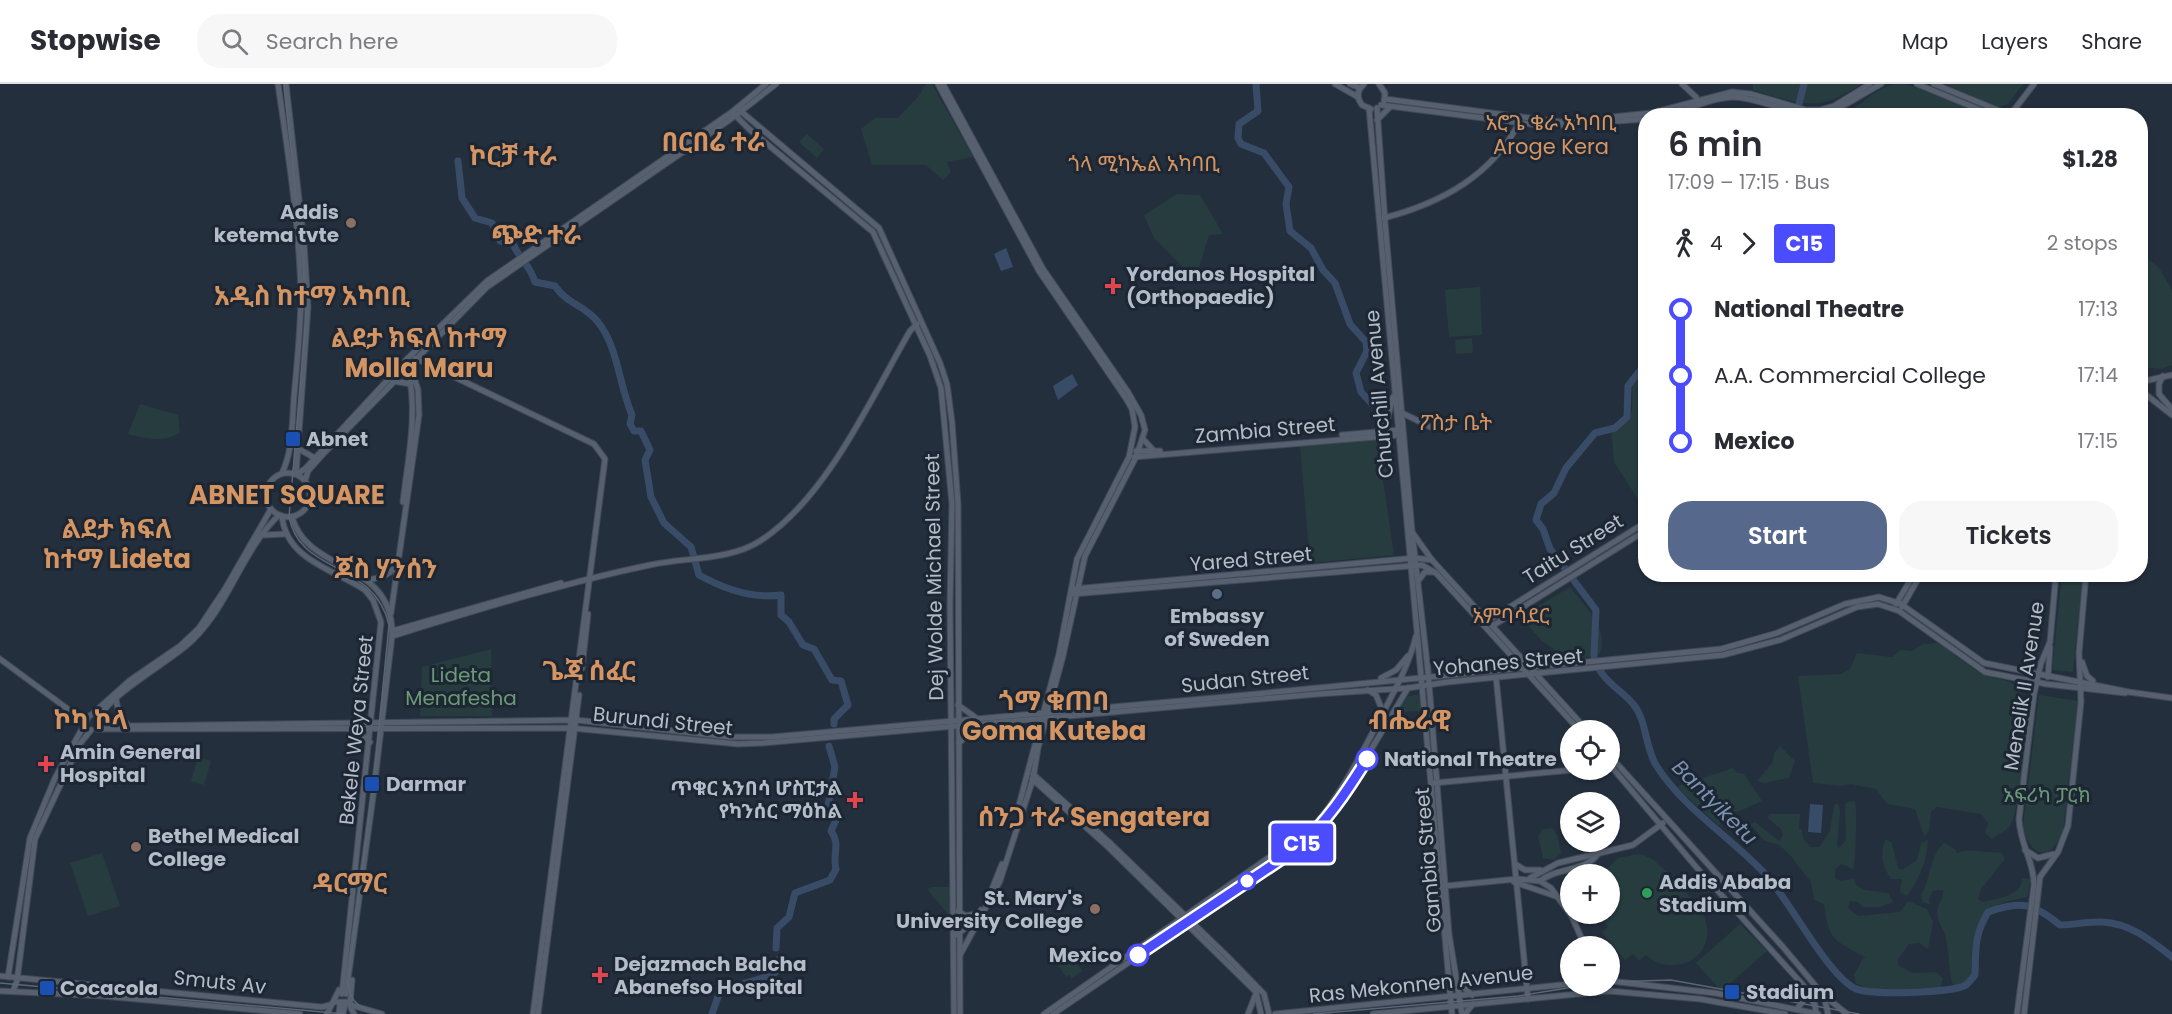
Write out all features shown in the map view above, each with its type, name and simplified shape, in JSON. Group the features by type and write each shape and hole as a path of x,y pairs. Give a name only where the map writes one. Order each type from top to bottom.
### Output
{"main road":[{"path":"278,84 300,262 301,293 290,441 282,473"},
{"path":"286,84 304,243 308,307 296,474"},
{"path":"736,112 766,84"},
{"path":"296,474 305,481 310,491 309,502 302,512 292,517 281,516 271,509 266,500 266,489 274,478 282,473 296,474 305,469 314,457 471,296 776,84"},
{"path":"938,84 1039,271 1106,366"},
{"path":"943,84 1043,269 1144,423 1144,440 1089,546 1073,592"},
{"path":"1335,84 1358,98 1362,105 1369,108 1390,106 1561,124 1638,119"},
{"path":"1350,84 1362,86 1358,98"},
{"path":"1379,84 1383,89 1384,99 1379,106"},
{"path":"1682,84 1698,103"},
{"path":"1827,108 1870,84"},
{"path":"1841,108 1881,84"},
{"path":"1917,84 1976,108"},
{"path":"1934,84 1993,108"},
{"path":"2016,108 2034,84"},
{"path":"1675,108 1719,99 1739,98 1790,108"},
{"path":"1384,99 1520,121"},
{"path":"1686,108 1698,103"},
{"name":"Churchill Avenue","path":"1379,106 1377,120 1402,413 1401,432 1418,631 1425,676"},
{"path":"1377,120 1390,106"},
{"name":"Churchill Avenue","path":"1369,108 1395,393 1412,531 1412,561 1418,586 1425,676"},
{"name":"Dej Wolde Michael Street","path":"736,112 879,228 919,323 939,381 952,504 951,723 956,911"},
{"name":"Dej Wolde Michael Street","path":"736,112 813,182 873,232 945,377 952,422 958,504 956,999 960,1014"},
{"path":"1561,124 1638,116"},
{"path":"1384,218 1431,203 1468,182 1489,163 1520,121"},
{"path":"813,182 818,178"},
{"path":"305,481 308,471 393,381 407,362 415,358 477,297 518,262"},
{"path":"392,633 592,577 731,552 761,541 790,516 823,479 919,323"},
{"path":"415,358 575,434 601,450 606,461 538,1014"},
{"path":"368,580 386,575 395,567 413,411 407,362"},
{"path":"391,614 418,415 418,390 407,362"},
{"path":"2148,380 2172,375"},
{"path":"2163,376 2159,384 2159,394 2172,409"},
{"path":"393,381 411,384"},
{"path":"1381,432 1385,428 1395,393"},
{"path":"2148,396 2172,415"},
{"path":"959,957 1000,881 1028,792 1038,733 1050,703 1071,608 1080,553 1129,454 1135,431 1136,413"},
{"path":"1402,413 1435,429"},
{"name":"Zambia Street","path":"1129,454 1401,432"},
{"name":"Zambia Street","path":"1137,454 1148,456 1401,432"},
{"path":"1144,440 1155,452"},
{"path":"297,447 314,457"},
{"path":"1130,467 1148,456"},
{"path":"8,977 30,838 55,777 84,722 129,681 180,646 199,628 225,589 271,509"},
{"path":"14,991 35,839 79,745 94,730 103,711 116,699 195,638 215,614 262,535 281,516"},
{"name":"Bekele Weya Street","path":"281,516 286,534 297,550 308,559 365,590 377,609 382,632 344,994 356,925 382,724 392,633 391,614 378,591 368,580 315,551 299,535 292,517"},
{"name":"Taitu Street","path":"1491,622 1563,572 1638,526"},
{"path":"1412,531 1432,560 1578,720"},
{"path":"262,535 274,532 286,534"},
{"name":"Taitu Street","path":"1491,622 1570,578 1638,535"},
{"path":"308,559 315,551"},
{"name":"Yared Street","path":"1073,592 1432,560"},
{"name":"Yared Street","path":"1412,561 1429,567 1437,573"},
{"path":"1418,586 1422,574 1430,571 1437,573 1571,720"},
{"path":"1900,604 1910,582"},
{"path":"1896,609 1915,582"},
{"name":"Menelik II Avenue","path":"2035,895 2033,871 2023,849 2019,819 2036,682 2050,642 2055,582"},
{"name":"Menelik II Avenue","path":"2018,1014 2035,895 2043,871 2058,852 2068,825 2082,681 2079,653 2085,582"},
{"path":"1883,604 1885,597"},
{"name":"Yohanes Street","path":"1425,676 1721,649 1784,631 1854,601 1885,597 1900,604 1978,659 2003,669 2082,681 2129,692"},
{"name":"Yohanes Street","path":"1426,684 1723,656 1786,638 1857,607 1883,604 1896,609 1977,667 2001,676 2081,689 2129,692"},
{"path":"1053,1014 1314,826 1329,808 1401,679 1418,631"},
{"path":"1784,631 1786,638"},
{"path":"2046,684 2050,642"},
{"path":"1366,681 1396,670 1414,647"},
{"path":"2079,653 2087,676 2100,685"},
{"path":"1503,670 1512,662 1509,654"},
{"path":"956,937 980,913 1003,863 1031,776 1061,655"},
{"path":"0,659 74,711 94,730 355,728 372,724"},
{"path":"1598,660 1600,669"},
{"path":"2001,676 2003,669"},
{"path":"1549,686 1558,672"},
{"name":"Sudan Street","path":"1122,709 1425,676"},
{"name":"Gambia Street","path":"1425,676 1452,1014"},
{"path":"1496,677 1528,999"},
{"name":"Sudan Street","path":"951,723 958,719 1045,716 1367,689 1408,688 1426,684"},
{"path":"1044,1014 1298,848 1315,833 1336,808 1408,688"},
{"path":"1367,689 1376,695 1383,712"},
{"path":"2129,692 2172,698"},
{"path":"116,699 119,715 129,726"},
{"path":"1050,703 1059,712"},
{"path":"958,705 976,718"},
{"path":"359,722 374,707"},
{"path":"74,711 99,721 129,726 359,722 372,724"},
{"name":"Sudan Street","path":"951,723 958,726 1027,720 1059,712 1076,713"},
{"path":"958,744 982,724 983,717"},
{"name":"Burundi Street","path":"372,724 574,720 743,741 951,723"},
{"path":"1027,720 1038,733"},
{"name":"Burundi Street","path":"382,724 573,728 695,736"},
{"path":"355,728 370,742"},
{"path":"532,1014 573,728"},
{"path":"1361,753 1368,757"},
{"path":"1620,767 1824,996 1847,1014"},
{"path":"1434,784 1560,771"},
{"path":"1031,776 1258,990 1267,999 1269,1014"},
{"path":"1031,776 1113,846 1184,921"},
{"path":"1620,777 1806,988 1817,1014 1702,991 1620,982"},
{"path":"1028,792 1043,788"},
{"path":"1443,886 1530,878 1558,863 1597,855 1633,844 1667,820"},
{"path":"2023,849 2042,858 2058,852"},
{"path":"1540,881 1562,870 1591,863 1597,855"},
{"path":"1515,864 1525,870 1542,870"},
{"path":"1530,878 1551,888 1572,916 1581,936"},
{"path":"1517,881 1555,896"},
{"name":"Gambia Street","path":"1443,886 1459,996 1464,1014"},
{"path":"327,1014 339,993 354,887"},
{"path":"956,911 966,916 980,913"},
{"path":"341,1014 347,1004 356,925"},
{"name":"Menelik II Avenue","path":"2024,1014 2031,927"},
{"path":"956,937 973,930"},
{"name":"Dej Wolde Michael Street","path":"954,1014 959,957 956,937"},
{"name":"Smuts Av","path":"0,976 322,1007 340,1000 382,1014"},
{"path":"1458,982 1472,995"},
{"path":"1440,997 1448,984"},
{"name":"Ras Mekonnen Avenue","path":"1275,1014 1560,985"},
{"path":"1797,1009 1806,988"},
{"path":"1248,1014 1258,990"},
{"path":"1258,990 1261,1014"},
{"path":"0,991 300,1014"},
{"name":"Ras Mekonnen Avenue","path":"1620,991 1687,998 1785,1014"},
{"name":"Ras Mekonnen Avenue","path":"1373,1014 1528,999 1560,994"},
{"path":"1824,996 1828,1014"},
{"path":"347,1004 354,1014"},
{"path":"1464,1014 1473,1004"},
{"path":"1438,1008 1447,1014"}],"green space":[{"path":"926,84 932,84 973,157 947,162 951,172 943,180 926,165 872,165 861,129 875,118 898,118 918,97"},
{"path":"1753,84 1861,84 1832,100 1808,104 1753,90"},
{"path":"1945,84 2023,84 2008,104 1998,107"},
{"path":"1890,85 1909,85 1967,108 1854,108"},
{"path":"807,134 824,149 817,158 799,142"},
{"path":"1177,194 1200,195 1223,234 1209,235 1198,271 1192,276 1154,238 1144,215"},
{"path":"2148,259 2159,268 2172,290 2172,365 2162,369 2148,368"},
{"path":"1480,287 1482,335 1449,337 1445,290"},
{"path":"1472,338 1473,353 1456,354 1455,340"},
{"path":"1637,375 1638,499 1614,462 1611,430 1623,424 1630,417 1633,383"},
{"path":"140,404 178,415 180,432 161,439 128,434"},
{"path":"1384,439 1387,477 1383,480 1394,555 1310,563 1300,446"},
{"path":"2061,582 2082,582 2073,672 2052,670"},
{"path":"1570,587 1594,619 1602,638 1602,647 1598,656 1555,660 1555,650 1542,641 1520,617"},
{"path":"1937,643 1977,671 2012,683 2020,690 2023,699 2025,714 2023,754 2015,812 2008,828 1992,839 1985,833 1988,823 1981,814 1937,807 1931,812 1929,831 1924,836 1915,809 1887,804 1876,789 1851,784 1842,786 1813,783 1798,676 1841,674 1850,669 1857,653 1892,657 1901,650 1912,651 1923,644"},
{"name":"Lideta Menafesha","path":"491,649 492,716 420,716 422,667"},
{"path":"1418,694 1423,711 1398,712 1406,697"},
{"name":"አፍሪካ ፓርክ","path":"2039,695 2078,701 2063,831 2052,848 2041,853 2031,845 2023,827"},
{"path":"1780,746 1795,761 1789,778 1764,783 1757,781 1773,762 1774,753"},
{"path":"198,757 211,761 204,785 191,781"},
{"path":"1733,768 1737,773 1744,774 1762,801 1724,818 1719,826 1676,787"},
{"path":"1850,801 1855,802 1856,806 1854,865 1853,869 1841,864 1835,870 1835,879 1842,881 1854,878 1856,885 1865,890 1888,893 1893,902 1880,907 1862,907 1858,902 1850,901 1848,908 1858,916 1900,912 1908,901 1927,909 1933,922 1928,949 1919,943 1909,944 1898,959 1898,965 1913,973 1936,972 1943,978 1940,988 1886,992 1865,988 1856,983 1854,975 1863,958 1866,958 1835,938 1828,926 1824,904 1814,900 1811,882 1790,855 1779,845 1764,840 1750,824 1755,822 1779,841 1783,835 1781,829 1768,818 1769,814 1800,814 1799,829 1802,829 1803,838 1810,847 1819,847 1830,831 1834,805 1838,803 1840,812 1837,845 1839,848 1846,840 1845,804"},
{"path":"1552,828 1557,835 1561,853 1554,860 1543,858 1538,836 1543,829"},
{"path":"1886,839 1892,843 1898,868 1902,870 1917,860 1921,843 1928,840 1922,870 1907,896 1900,892 1902,879 1891,879 1885,869 1882,854"},
{"path":"1944,843 1955,849 1957,853 1962,851 2001,852 2005,859 1981,889 1978,899 1983,902 2013,893 2021,884 2022,878 2030,879 2028,896 2005,902 1994,907 1986,915 1978,936 1972,983 1966,989 1955,990 1951,976 1947,941 1937,915 1943,890 1933,891 1929,899 1930,904 1922,902 1921,895 1935,854"},
{"path":"102,853 120,906 88,916 70,863"},
{"name":"Addis Ababa Stadium","path":"1638,854 1649,858 1663,868 1693,900 1706,922 1707,935 1698,955 1679,965 1656,962 1646,955 1639,961 1633,954 1625,960 1620,954 1620,936 1605,936 1602,932 1608,927 1606,924 1620,924 1620,864 1612,864 1618,858"},
{"path":"951,887 952,919 927,889"},
{"path":"1740,924 1767,951 1721,991 1696,963"},
{"path":"1071,954 1082,971 1072,978 1069,975 1066,977 1056,963"}],"water":[{"path":"1006,248 1013,267 1001,271 994,254"},
{"path":"1072,374 1078,385 1058,400 1053,386"},
{"path":"1810,804 1823,805 1821,833 1808,832"}],"waterway":[{"path":"1256,84 1258,111 1239,124 1238,138 1241,144 1264,153 1289,187 1286,204 1290,231 1311,248 1323,270 1335,283 1350,324 1366,342 1367,351 1356,373 1361,392 1371,403"},
{"name":"Bantyiketu","path":"1796,108 1804,84"},
{"path":"458,161 462,198 475,218 492,223 500,241 513,244 535,282 555,286 565,297 587,311 605,332 632,415 630,424 634,431 641,431 650,450 645,460 651,497 664,523 691,547 699,575 738,592 759,596 781,595 781,615 789,622 803,645 814,649 832,680 841,681 848,705 834,719 834,724"},
{"name":"Bantyiketu","path":"1573,579 1550,549 1543,529 1536,520 1541,504 1554,493 1566,468 1595,433 1615,428 1627,417 1628,386 1638,373"},
{"name":"Bantyiketu","path":"1575,582 1596,610 1594,656"},
{"name":"Bantyiketu","path":"1596,662 1603,675 1634,705 1644,727 1652,758 1667,781 1680,796 1768,877 1832,968 1854,988 1875,992 1910,992 1945,990 1966,985 1975,975 1978,935 1988,912 2018,905 2034,908 2060,925 2097,922 2112,923 2131,929 2172,957"},
{"path":"776,948 777,928 789,917 795,893 830,880 836,869 836,845 831,831 836,820 827,811 835,767 829,746"},
{"path":"712,1014 720,991 776,972 779,959"}],"tram line":[{"path":"284,84 303,262 306,319 289,517 296,536 307,549 369,589 381,604 389,625 376,758 348,982 351,996 359,1005 383,1014"},
{"path":"1620,982 1671,980 1859,1014"},
{"path":"0,983 345,1014"},
{"path":"1314,1014 1518,996 1560,989"}],"bus line":[{"name":"C15","path":"1138,955 1273,862 1298,848 1315,833 1336,808 1367,759"}],"place":[{"name":"Addis ketema tvte","path":"351,223"},
{"name":"Yordanos Hospital (Orthopaedic)","path":"1113,286"},
{"name":"Abnet","path":"293,439"},
{"name":"Embassy of Sweden","path":"1217,594"},
{"name":"National Theatre","path":"1367,759"},
{"name":"Amin General Hospital","path":"46,764"},
{"name":"Darmar","path":"372,784"},
{"name":"ጥቁር አንበሳ ሆስፒታል የካንሰር ማዕከል","path":"855,800"},
{"name":"Bethel Medical College","path":"136,847"},
{"name":"Addis Ababa Stadium","path":"1647,893"},
{"name":"St. Mary's University College","path":"1095,909"},
{"name":"Mexico","path":"1138,955"},
{"name":"Dejazmach Balcha Abanefso Hospital","path":"600,975"},
{"name":"Cocacola","path":"47,988"},
{"name":"Stadium","path":"1732,992"}],"district":[{"name":"አሮጌ ቄራ አካባቢ Aroge Kera","path":"1551,134"},
{"name":"በርበሬ ተራ","path":"713,142"},
{"name":"ኮርቻ ተራ","path":"513,156"},
{"name":"ጎላ ሚካኤል አካባቢ","path":"1144,163"},
{"name":"ጭድ ተራ","path":"536,235"},
{"name":"አዲስ ከተማ አካባቢ","path":"312,296"},
{"name":"ልደታ ክፍለ ከተማ Molla Maru","path":"419,353"},
{"name":"ፖስታ ቤት","path":"1456,422"},
{"name":"ABNET SQUARE","path":"287,495"},
{"name":"ልደታ ክፍለ ከተማ Lideta","path":"117,544"},
{"name":"ጆስ ሃንሰን","path":"386,569"},
{"name":"አምባሳደር","path":"1511,615"},
{"name":"ጌጃ ሰፈር","path":"589,671"},
{"name":"ጎማ ቁጠባ Goma Kuteba","path":"1054,716"},
{"name":"ኮካ ኮላ","path":"91,720"},
{"name":"ብሔራዊ","path":"1410,720"},
{"name":"ሰንጋ ተራ Sengatera","path":"1094,817"},
{"name":"ዳርማር","path":"350,883"}]}
